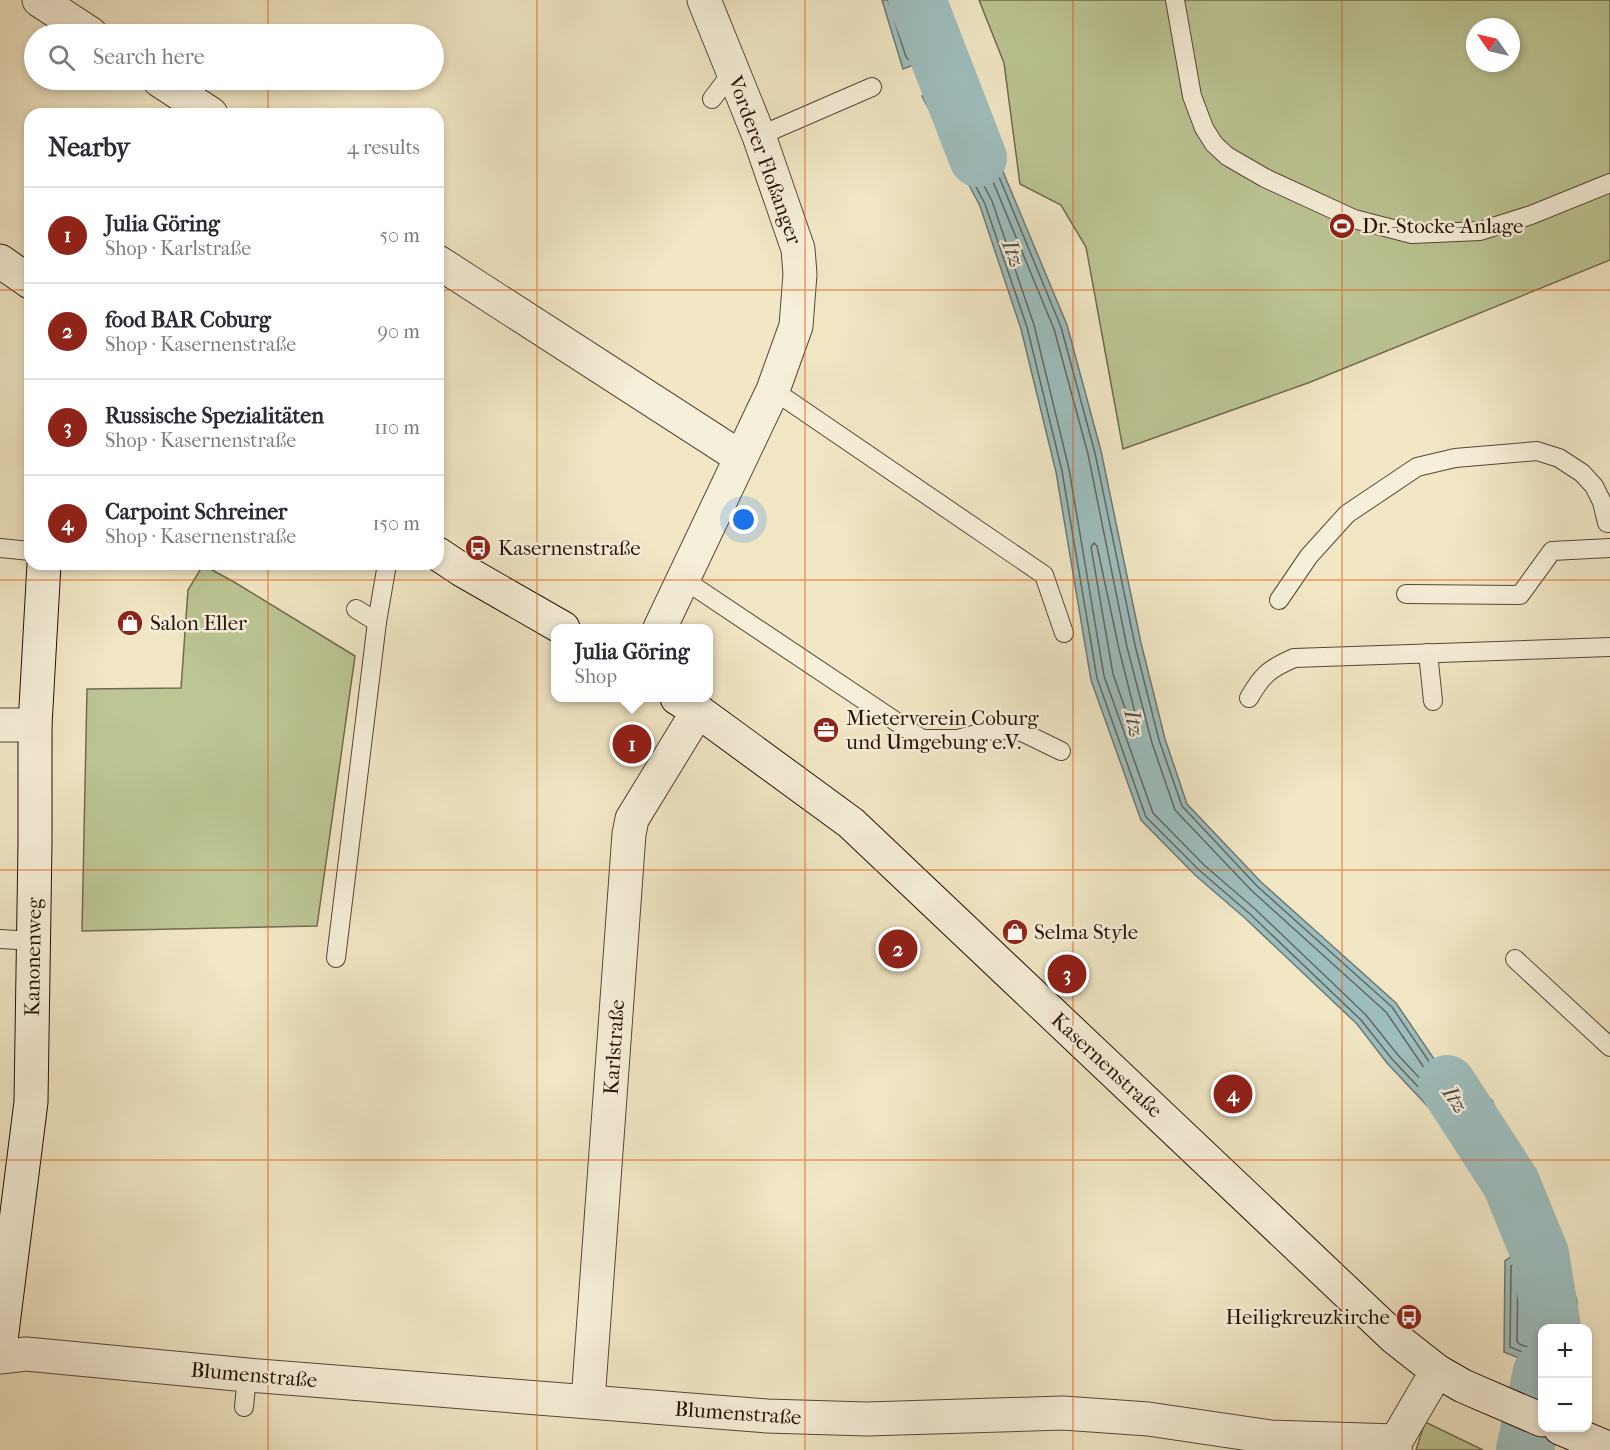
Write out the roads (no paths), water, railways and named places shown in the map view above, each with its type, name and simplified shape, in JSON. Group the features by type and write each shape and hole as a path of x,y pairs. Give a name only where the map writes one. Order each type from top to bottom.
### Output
{"street":[{"path":"39,0 76,24"},
{"name":"Vorderer Floßanger","path":"662,624 773,390 796,326 800,274 798,249 759,136 704,0"},
{"path":"174,90 202,108"},
{"path":"0,261 24,278"},
{"path":"444,266 740,457"},
{"path":"444,558 555,624"},
{"name":"Kanonenweg","path":"0,1348 31,1102 34,725 44,570"},
{"name":"Kasernenstraße","path":"688,704 851,823 1386,1330 1450,1378 1538,1418"},
{"name":"Karlstraße","path":"588,1401 629,834 632,819 688,704"},
{"path":"0,725 34,725"},
{"name":"Blumenstraße","path":"0,1357 26,1354 245,1391 588,1401 767,1416 867,1419 1063,1413 1148,1419 1270,1437 1395,1446 1450,1378"},
{"path":"1570,1432 1609,1448"}],"lane":[{"path":"1175,0 1192,96 1204,128 1214,144 1227,156 1265,178 1354,219 1412,234 1480,231 1531,215 1610,183"},
{"path":"712,99 733,71"},
{"path":"759,136 872,87"},
{"path":"773,390 1044,575 1065,633"},
{"path":"1279,600 1310,556 1347,514 1417,467 1455,458 1537,451 1559,458 1582,473 1594,486 1602,502 1607,523 1610,523"},
{"path":"0,548 24,550"},
{"path":"1406,594 1520,595 1552,551 1610,548"},
{"path":"336,958 377,622 386,570"},
{"path":"683,579 922,739 958,739 995,729 1022,732 1061,751"},
{"path":"356,609 377,622"},
{"path":"1249,699 1260,678 1272,668 1294,658 1610,647"},
{"path":"1428,652 1432,701"},
{"path":"0,939 34,941"},
{"path":"1515,959 1610,1047"}],"water":[{"path":"882,0 937,0 955,48 903,69"},
{"path":"963,76 1067,325 1101,451 1141,643 1165,739 1187,804 1261,882 1396,1003 1434,1059 1492,1100 1510,1145 1467,1160 1435,1114 1387,1063 1357,1024 1246,919 1195,875 1141,820 1091,680 1056,472 1021,329 980,206 922,96"},
{"path":"1554,1225 1577,1301 1576,1324 1538,1324 1538,1365 1504,1352 1505,1261"}],"waterway":[{"name":"Itz","path":"917,0 978,158"},
{"name":"Itz","path":"1447,1084 1511,1183 1540,1254 1551,1324"},
{"name":"Itz","path":"1525,1450 1541,1378"}],"place":[{"name":"Dr.-Stocke-Anlage","path":"1342,226"},
{"name":"Kasernenstraße","path":"478,548"},
{"name":"Salon Eller","path":"130,623"},
{"name":"Mieterverein Coburg und Umgebung e.V.","path":"826,730"},
{"name":"Julia Göring","path":"632,744"},
{"name":"Selma Style","path":"1015,932"},
{"name":"food BAR Coburg","path":"898,949"},
{"name":"Russische Spezialitäten","path":"1067,974"},
{"name":"Carpoint Schreiner","path":"1233,1094"},
{"name":"Heiligkreuzkirche","path":"1409,1317"}]}
